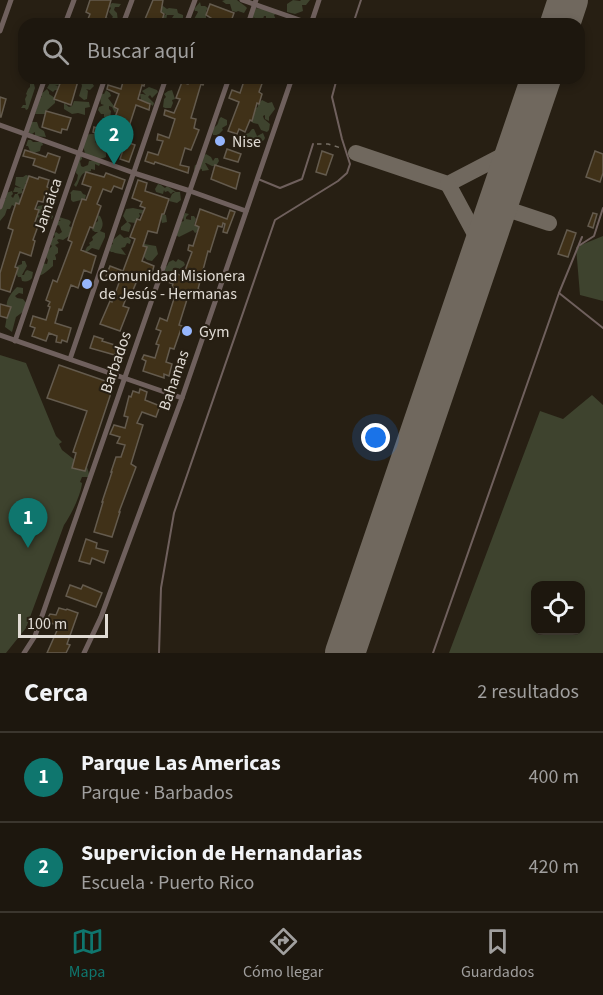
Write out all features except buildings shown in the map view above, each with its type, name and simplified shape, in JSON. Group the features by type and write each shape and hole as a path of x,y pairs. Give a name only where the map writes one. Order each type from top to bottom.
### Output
{"street":[{"path":"0,31 11,0"},
{"path":"67,18 74,0"},
{"path":"125,18 132,0"},
{"path":"188,18 195,0"},
{"path":"242,0 256,2 296,18"},
{"path":"313,18 319,0"},
{"path":"250,18 256,2"},
{"path":"0,207 43,84"},
{"name":"Jamaica","path":"15,341 103,84"},
{"path":"70,359 164,84"},
{"name":"Barbados","path":"24,653 35,636 227,84"},
{"name":"Bahamas","path":"84,653 101,617 182,398 290,84"},
{"path":"0,125 246,211"},
{"path":"0,335 182,398"}],"lane":[{"path":"355,18 361,0"},
{"path":"159,653 161,588 174,513 275,220 338,181 347,173 350,164 332,97 335,84"},
{"path":"257,179 280,188 302,179 313,144"},
{"path":"578,246 594,236 603,208"},
{"path":"433,653 559,293 582,237"},
{"path":"559,293 603,328"}],"path":[{"path":"313,144 328,144 345,150"}],"green space":[{"path":"237,0 247,8 244,13 232,11 230,4 222,1"},
{"path":"293,0 310,0 306,5 302,5 303,11 295,14 287,12 287,4"},
{"path":"200,2 201,6 208,8 206,18 195,18 198,12 194,9"},
{"path":"112,3 121,4 114,10 118,18 112,18 109,6"},
{"path":"160,7 177,9 183,18 172,18 174,15 167,15 166,18 163,18 166,14 159,12"},
{"path":"254,8 266,9 276,14 275,18 264,16 263,18 252,18"},
{"path":"30,84 34,84 35,88 26,110 21,108 26,105 25,99"},
{"path":"49,84 59,84 55,85 58,86 57,90 53,92 47,88"},
{"path":"82,84 94,86 90,90 86,89 87,99 84,100 79,96"},
{"path":"149,87 158,92 152,98 150,95 148,97 154,103 153,106 141,100 140,94 146,95 142,91"},
{"path":"47,89 49,94 55,98 55,103 46,111 46,114 35,114 40,97 42,97 40,95"},
{"path":"106,90 111,96 108,98 117,110 115,113 109,106 110,119 104,117 104,114 98,110 104,105 101,104 99,93 104,94"},
{"path":"172,90 175,99 172,100 171,108 165,108 163,107 166,97 164,94"},
{"path":"262,100 272,102 275,109 269,121 265,119 265,115 263,116 264,119 270,124 267,132 261,130 258,124 250,120 254,109"},
{"path":"74,101 89,102 90,107 85,108 85,115 72,114 64,109 64,103 69,107"},
{"path":"221,117 227,120 227,125 218,135 213,135 213,130"},
{"path":"37,122 46,137 35,136 35,132 29,133 27,125"},
{"path":"252,129 257,136 263,133 264,140 259,142 257,137 251,141 240,136 249,133"},
{"path":"97,134 98,138 95,142 106,149 106,157 98,159 85,153 82,143 85,135"},
{"path":"28,140 42,142 40,151 34,153 30,151 26,146"},
{"path":"206,154 213,161 218,158 216,166 205,163 209,170 195,171 195,165 199,164"},
{"path":"82,155 80,161 83,167 88,165 89,161 97,160 100,164 99,166 95,164 95,170 91,169 83,174 76,187 74,185 78,175 76,173 77,159"},
{"path":"29,176 29,183 25,183 27,189 22,189 23,193 18,194 21,202 16,207 12,205 10,209 7,209 0,221 0,205 6,199 6,193 12,191 13,198 18,192 13,192 15,187 21,188 15,185 16,177"},
{"path":"158,184 180,192 181,200 177,203 169,201 175,192 171,194 164,190 163,194 156,192"},
{"path":"73,190 81,191 86,195 85,199 73,202 70,193"},
{"path":"44,205 45,211 54,208 51,215 53,216 52,219 39,225 36,223 37,216 45,214 39,213 37,208"},
{"path":"133,208 166,215 167,222 162,223 161,219 139,213 140,216 135,223 128,222 131,225 129,232 121,230 127,222 123,216 126,209"},
{"path":"185,213 189,214 186,219 191,220 191,216 194,216 196,219 194,225 200,227 199,231 195,233 193,230 179,237 176,235 181,222 184,221"},
{"path":"97,215 102,220 103,225 100,231 105,233 105,237 99,250 92,248 83,255 93,240 92,237 98,232 92,230 98,221"},
{"path":"59,217 71,222 69,226 72,228 69,236 63,240 57,240 59,243 55,245 58,253 55,255 56,260 53,260 53,266 44,274 36,277 41,263 47,264 47,251 52,246 50,240 55,237 56,232 59,234 62,232 59,225 56,226 58,221 61,221"},
{"path":"120,234 131,240 130,244 127,243 121,248 126,255 109,250 114,239"},
{"path":"603,236 603,301 580,295 576,247"},
{"path":"144,244 156,246 158,254 152,261 142,255"},
{"path":"178,259 185,265 173,272 162,273 163,267"},
{"path":"22,261 25,261 27,266 22,275 27,270 33,272 32,278 28,281 22,281 16,272 17,266 22,264"},
{"path":"17,287 23,288 23,294 19,293 15,296 23,299 27,304 24,311 16,317 12,332 5,327 6,306"},
{"path":"0,355 26,363 56,436 62,442 59,444 62,450 85,468 87,467 90,477 82,477 78,499 64,525 26,628 6,653 0,653"},
{"path":"592,395 603,405 603,653 449,653 540,411 563,419"}],"taxiway":[{"path":"356,153 448,184 517,148"},
{"path":"448,184 483,249"},
{"path":"498,206 549,223"}],"runway":[{"path":"562,18 568,0"},
{"path":"345,653 539,84"}],"place":[{"name":"Nise","path":"220,141"},
{"name":"Supervicion de Hernandarias","path":"114,165"},
{"name":"Comunidad Misionera de Jesús - Hermanas","path":"87,284"},
{"name":"Gym","path":"187,331"},
{"name":"Parque Las Americas","path":"28,548"}]}
